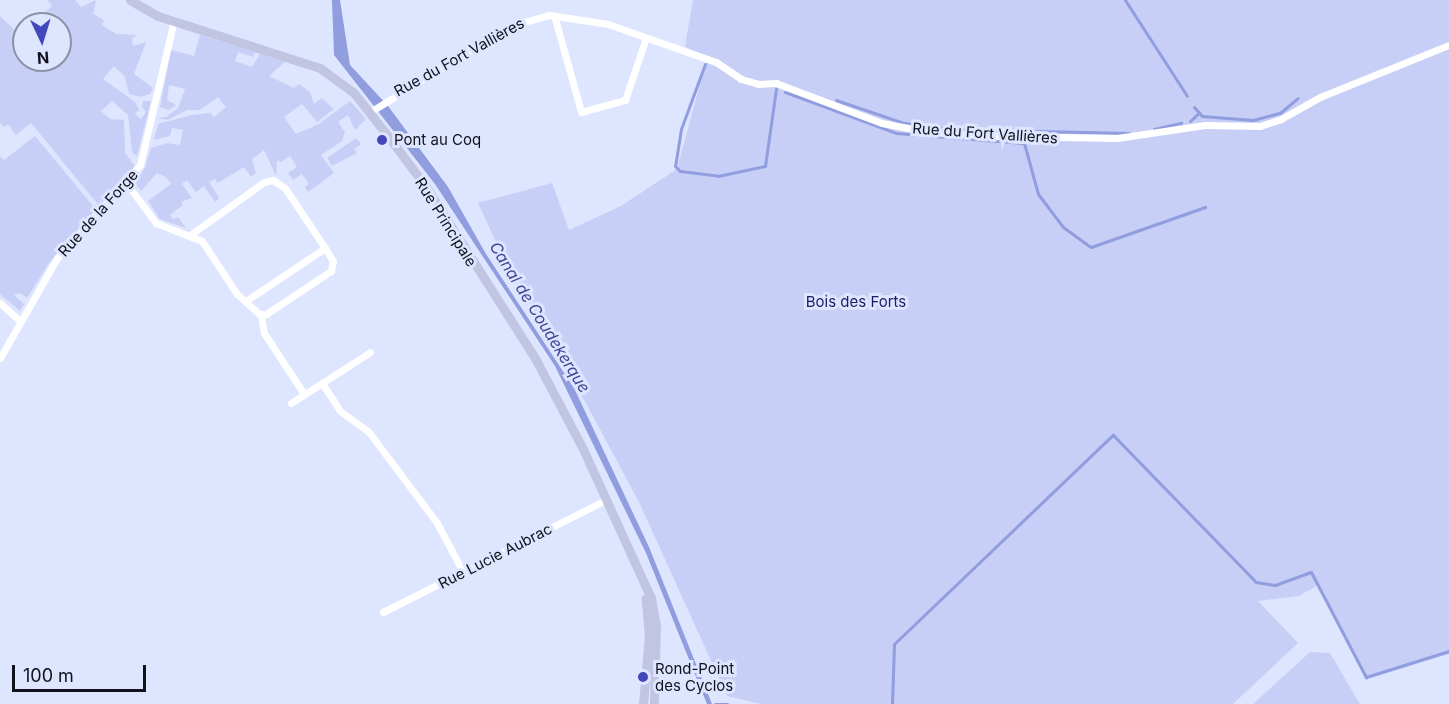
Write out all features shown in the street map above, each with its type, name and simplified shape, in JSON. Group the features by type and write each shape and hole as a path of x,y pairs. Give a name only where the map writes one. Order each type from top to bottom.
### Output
{"street":[{"name":"Rue Principale","path":"130,0 174,20 321,68 343,83 372,110 426,187 545,374 606,500 650,593 656,620 654,704"},
{"path":"554,15 581,112 626,98 646,38"},
{"name":"Rue du Fort Vallières","path":"372,110 386,99 511,25 554,15 597,21 716,62 741,79 758,84 776,83 894,126 971,135 1100,139 1205,125 1265,125 1320,96 1449,45"},
{"name":"Rue de la Forge","path":"0,358 19,320 62,253 127,184 145,154 174,20"},
{"path":"190,235 264,182 273,180 285,188 333,261 333,269 261,315"},
{"path":"127,184 156,223 202,241 237,294 247,300 261,315 264,333 304,394"},
{"path":"247,300 325,248"},
{"path":"0,303 19,320"},
{"path":"291,403 370,352"},
{"path":"322,383 340,411 368,431 437,523 463,572"},
{"name":"Rue Lucie Aubrac","path":"383,612 606,500"},
{"name":"Rue Principale","path":"640,575 650,636 643,704"}],"green space":[{"path":"47,0 75,0 81,7 96,0 93,14 104,20 102,25 116,34 138,35 132,38 133,46 146,42 134,74 153,88 150,94 140,97 129,94 125,77 114,66 103,79 135,102 139,110 135,114 141,119 146,112 142,107 143,101 151,101 137,156 132,152 128,115 112,101 101,111 110,119 124,120 125,153 135,166 101,208 31,123 16,135 8,124 4,127 0,123 0,16 12,27 12,72 72,72 72,12 45,12 52,6"},
{"name":"Bois des Forts","path":"693,0 1449,0 1449,654 1367,679 1318,585 1299,596 1258,601 1298,643 1233,704 761,704 727,696 639,502 581,394 520,293 478,203 552,183 569,230 621,206 677,169 706,62 685,46"},
{"path":"200,35 255,52 253,57 238,52 235,61 252,67 260,54 285,62 269,76 294,88 299,84 310,92 314,104 322,98 334,109 317,122 302,104 284,117 296,134 319,124 350,101 366,119 355,130 348,115 338,122 345,132 342,141 321,155 334,173 308,192 305,187 309,184 302,174 293,180 288,173 297,167 290,156 281,162 277,160 276,176 264,150 252,159 256,173 251,177 244,167 218,183 215,179 209,182 219,198 215,202 204,186 196,192 187,180 182,184 192,198 181,202 183,205 170,215 173,219 178,217 186,228 160,219 148,201 171,184 166,177 157,173 141,191 135,183 145,168 151,148 167,143 180,145 183,130 172,128 170,136 154,140 158,124 191,115 210,113 214,117 226,107 218,97 200,110 187,110 168,120 157,118 166,117 178,108 185,89 169,85 167,100 176,105 169,110 160,107 171,50 194,56"},
{"path":"35,136 97,211 49,263 27,298 20,293 14,295 24,304 20,311 0,294 0,156 4,160"},
{"path":"356,138 361,144 354,149 357,153 332,166 327,158"},
{"path":"1310,652 1330,653 1360,704 1253,704"}],"water":[{"path":"332,0 340,0 350,65 388,106 448,187 486,254 574,388 649,547 712,704 707,704 646,553 555,366 435,184 334,55"}],"waterway":[{"path":"1125,0 1187,96"},
{"path":"705,64 681,129 675,166 680,171 718,176 765,166 776,89"},
{"path":"785,92 896,133 1024,143 1038,194 1063,227 1091,247 1205,207"},
{"path":"1194,107 1202,116 1253,120 1280,113 1298,98"},
{"path":"836,100 904,123 950,129 1129,133"},
{"path":"1190,121 1199,113"},
{"path":"1154,129 1181,123"},
{"path":"892,704 894,644 1113,435 1256,582 1275,585 1311,572 1366,677 1449,651"},
{"path":"715,704 727,704"}],"place":[{"name":"Pont au Coq","path":"382,140"},
{"name":"Rond-Point des Cyclos","path":"643,677"}],"water label":[{"name":"Canal de Coudekerque","path":"540,317"}]}
